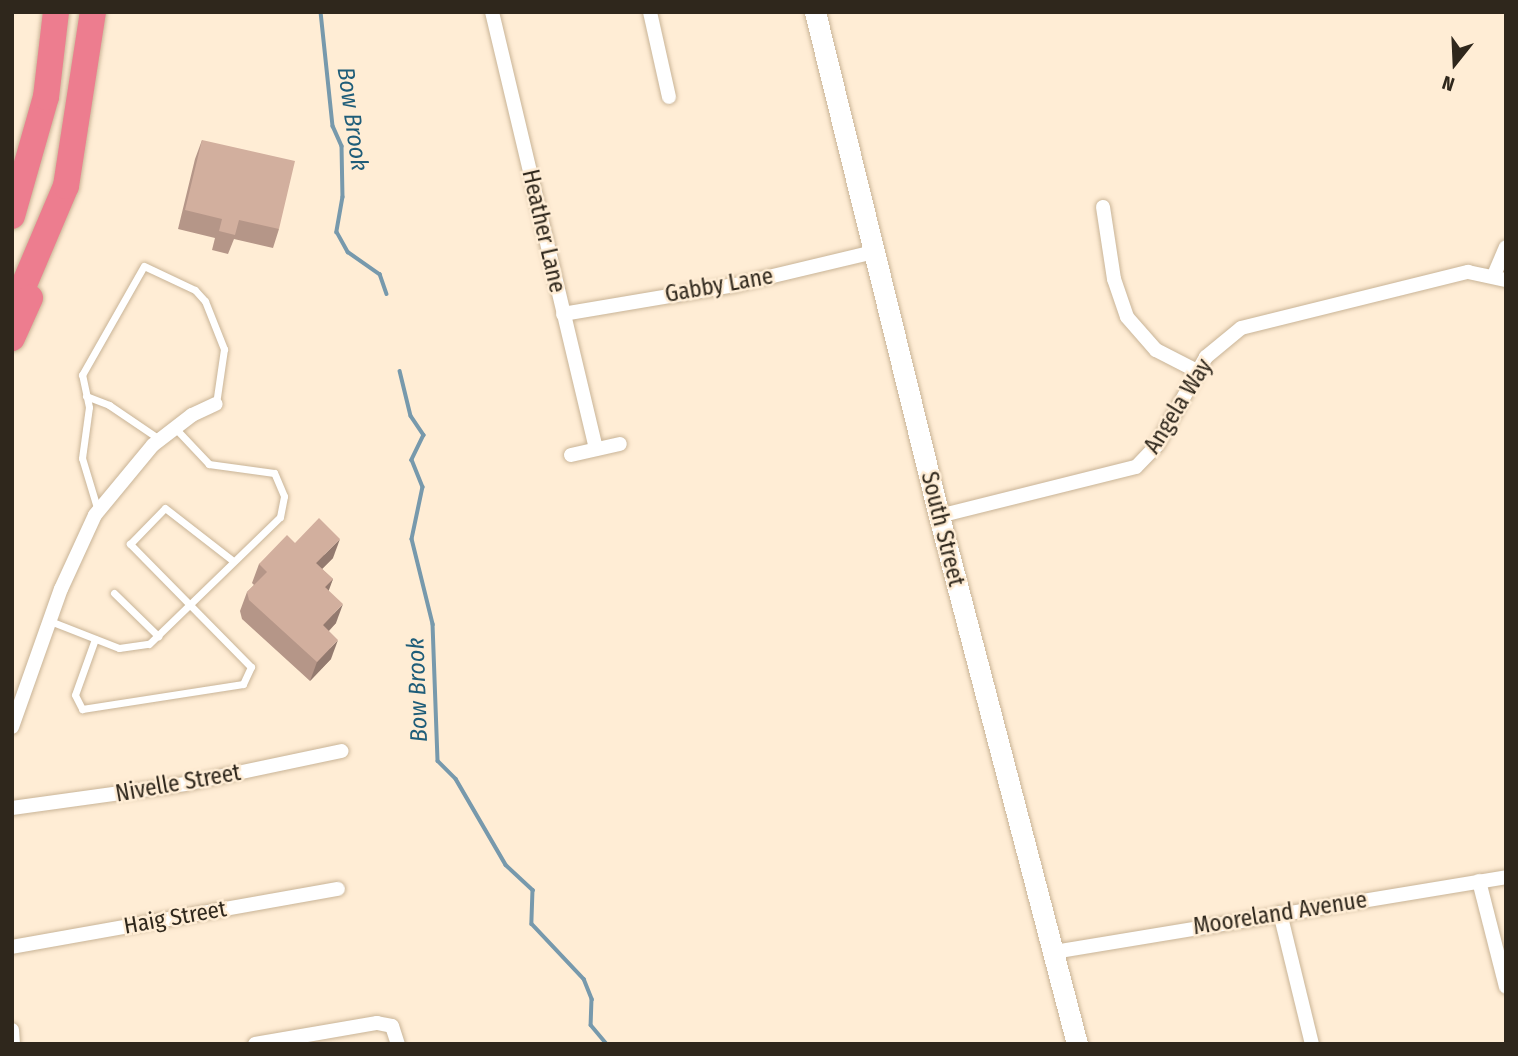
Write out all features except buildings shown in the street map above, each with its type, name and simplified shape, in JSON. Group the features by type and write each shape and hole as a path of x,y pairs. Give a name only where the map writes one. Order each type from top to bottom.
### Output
{"highway":[{"path":"12,216 44,108 56,12"},
{"path":"12,338 36,285 66,186 93,12"},
{"path":"12,313 66,186"}],"main road":[{"name":"South Street","path":"815,12 939,516 1077,1044"}],"street":[{"path":"650,12 669,97"},
{"name":"Heather Lane","path":"497,13 563,314 596,449"},
{"path":"1103,207 1114,279 1127,317 1156,350 1197,370"},
{"name":"Angela Way","path":"939,516 1136,467 1157,446 1197,370 1228,335 1269,318 1468,272 1500,277 1506,247"},
{"name":"Gabby Lane","path":"563,314 735,285 873,252"},
{"path":"12,727 49,621 98,511 119,481 160,440 216,404"},
{"path":"570,455 620,444"},
{"name":"Nivelle Street","path":"12,808 185,784 342,751"},
{"name":"Mooreland Avenue","path":"1054,952 1506,877"},
{"path":"1479,881 1506,986"},
{"name":"Haig Street","path":"12,947 338,889"},
{"path":"1280,913 1312,1044"},
{"path":"255,1044 377,1023 393,1026 398,1044"},
{"path":"12,1030 13,1044"}],"lane":[{"path":"98,511 82,458 89,416 85,365 140,270 151,266 205,301 224,349 216,404"},
{"path":"86,396 109,405 160,440"},
{"path":"49,621 119,648 149,644 280,517 284,496 274,473 209,464 175,428"},
{"path":"95,639 75,695 82,709 243,684 251,667 130,544 165,508 233,561"},
{"path":"114,593 158,636"}],"waterway":[{"name":"Bow Brook","path":"321,12 333,126 342,146 343,197 337,232 348,252 380,274 387,294"},
{"name":"Bow Brook","path":"400,371 411,416 424,435 412,460 423,487 412,539 433,624 438,761 456,779 506,865 533,890 532,924 584,979 592,999 591,1025 607,1044"}]}
